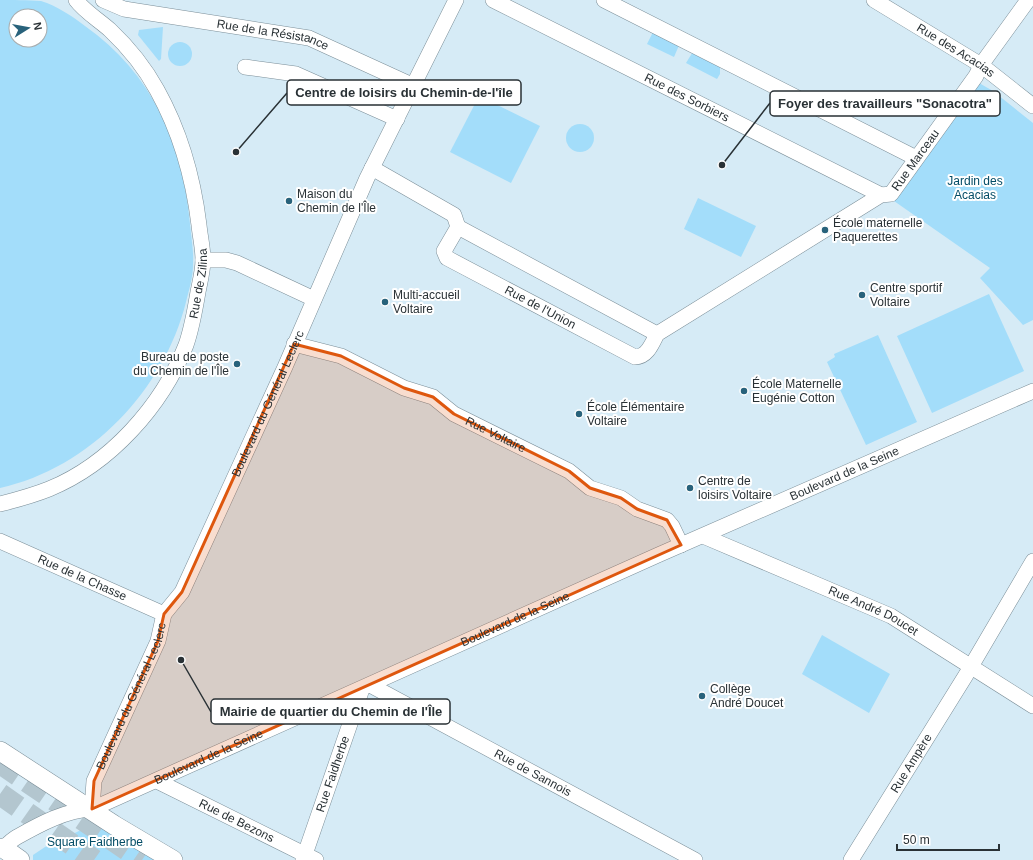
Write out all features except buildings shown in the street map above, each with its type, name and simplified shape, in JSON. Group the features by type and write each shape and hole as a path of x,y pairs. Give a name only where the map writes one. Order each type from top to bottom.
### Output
{"main road":[{"path":"0,751 57,789 92,809 114,825 173,860"},
{"path":"1,848 20,860"}],"street":[{"name":"Rue de la Résistance","path":"103,0 124,9 309,38 414,86"},
{"path":"93,15 103,0"},
{"name":"Boulevard du Général Leclerc","path":"92,809 94,781 158,641 164,614 182,592 372,168 456,0"},
{"name":"Rue des Sorbiers","path":"493,0 882,195"},
{"path":"604,0 916,158"},
{"name":"Rue des Acacias","path":"874,0 981,65 1033,106"},
{"name":"Rue Marceau","path":"882,195 891,194 976,76 981,65 1028,0"},
{"name":"Rue de Zilina","path":"0,504 49,489 82,471 111,451 139,421 171,374 185,346 195,314 203,260 195,194 188,162 182,143 163,102 141,65 110,30 93,15 74,2"},
{"path":"110,30 124,9"},
{"path":"245,67 296,74 397,119"},
{"path":"372,168 454,215 458,227 657,334"},
{"name":"Rue de l'Union","path":"458,227 444,251 447,258 635,357 640,357 645,354 657,334 882,195"},
{"path":"203,260 226,260 237,263 314,299"},
{"name":"Rue Voltaire","path":"294,344 341,356 404,388 433,396 454,414 569,471 590,488 621,498 637,509 667,520 672,526 681,545"},
{"name":"Boulevard de la Seine","path":"1,848 16,837 66,813 75,810 92,809 157,781 813,486 1033,391"},
{"name":"Rue André Doucet","path":"703,536 891,616 1033,706"},
{"name":"Rue de la Chasse","path":"0,541 164,614"},
{"name":"Rue Ampère","path":"851,860 971,666 1033,561"},
{"name":"Rue Faidherbe","path":"308,858 366,687"},
{"name":"Rue de Sannois","path":"366,687 696,860"},
{"name":"Rue de Bezons","path":"157,781 308,858"}],"highlighted area":[{"path":"294,344 341,356 404,388 433,397 454,414 569,471 590,488 621,498 637,509 667,520 681,545 92,809 94,781 158,641 164,614 182,592"}],"green space":[{"path":"0,0 41,1 59,8 109,45 129,66 146,89 160,113 172,139 186,194 193,249 191,284 175,334 160,365 141,394 118,420 93,444 64,463 33,478 0,488"},
{"path":"163,27 161,59 159,61 138,35 139,30"},
{"path":"654,30 680,43 674,57 647,44"},
{"path":"175,42 185,42 192,49 192,59 185,66 175,66 168,59 168,49"},
{"path":"694,50 720,63 720,74 717,79 686,63"},
{"name":"Jardin des Acacias","path":"979,83 993,91 1033,123 1033,320 1023,325 980,278 990,268 894,201"},
{"path":"479,96 540,126 511,183 450,152"},
{"path":"580,124 590,128 594,138 590,148 580,152 570,148 566,138 570,128"},
{"path":"698,198 756,226 741,257 684,229"},
{"path":"989,294 1024,371 932,413 897,336"},
{"path":"878,335 917,422 866,445 827,362 835,357 834,354"},
{"path":"822,635 890,674 869,713 802,674"},
{"name":"Square Faidherbe","path":"96,823 160,860 33,860 33,855 45,847"}],"tunnel":[{"path":"0,763 142,860"},
{"path":"0,794 94,860"}],"place":[{"name":"Centre de loisirs du Chemin-de-l'île","path":"236,152"},
{"name":"Foyer des travailleurs \"Sonacotra\"","path":"722,165"},
{"name":"Maison du Chemin de l'Île","path":"289,201"},
{"name":"École maternelle Paquerettes","path":"825,230"},
{"name":"Centre sportif Voltaire","path":"862,295"},
{"name":"Multi-accueil Voltaire","path":"385,302"},
{"name":"Bureau de poste du Chemin de l'Île","path":"237,364"},
{"name":"École Maternelle Eugénie Cotton","path":"744,391"},
{"name":"École Élémentaire Voltaire","path":"579,414"},
{"name":"Centre de loisirs Voltaire","path":"690,488"},
{"name":"Mairie de quartier du Chemin de l'Île","path":"181,660"},
{"name":"Collège André Doucet","path":"702,696"}]}
